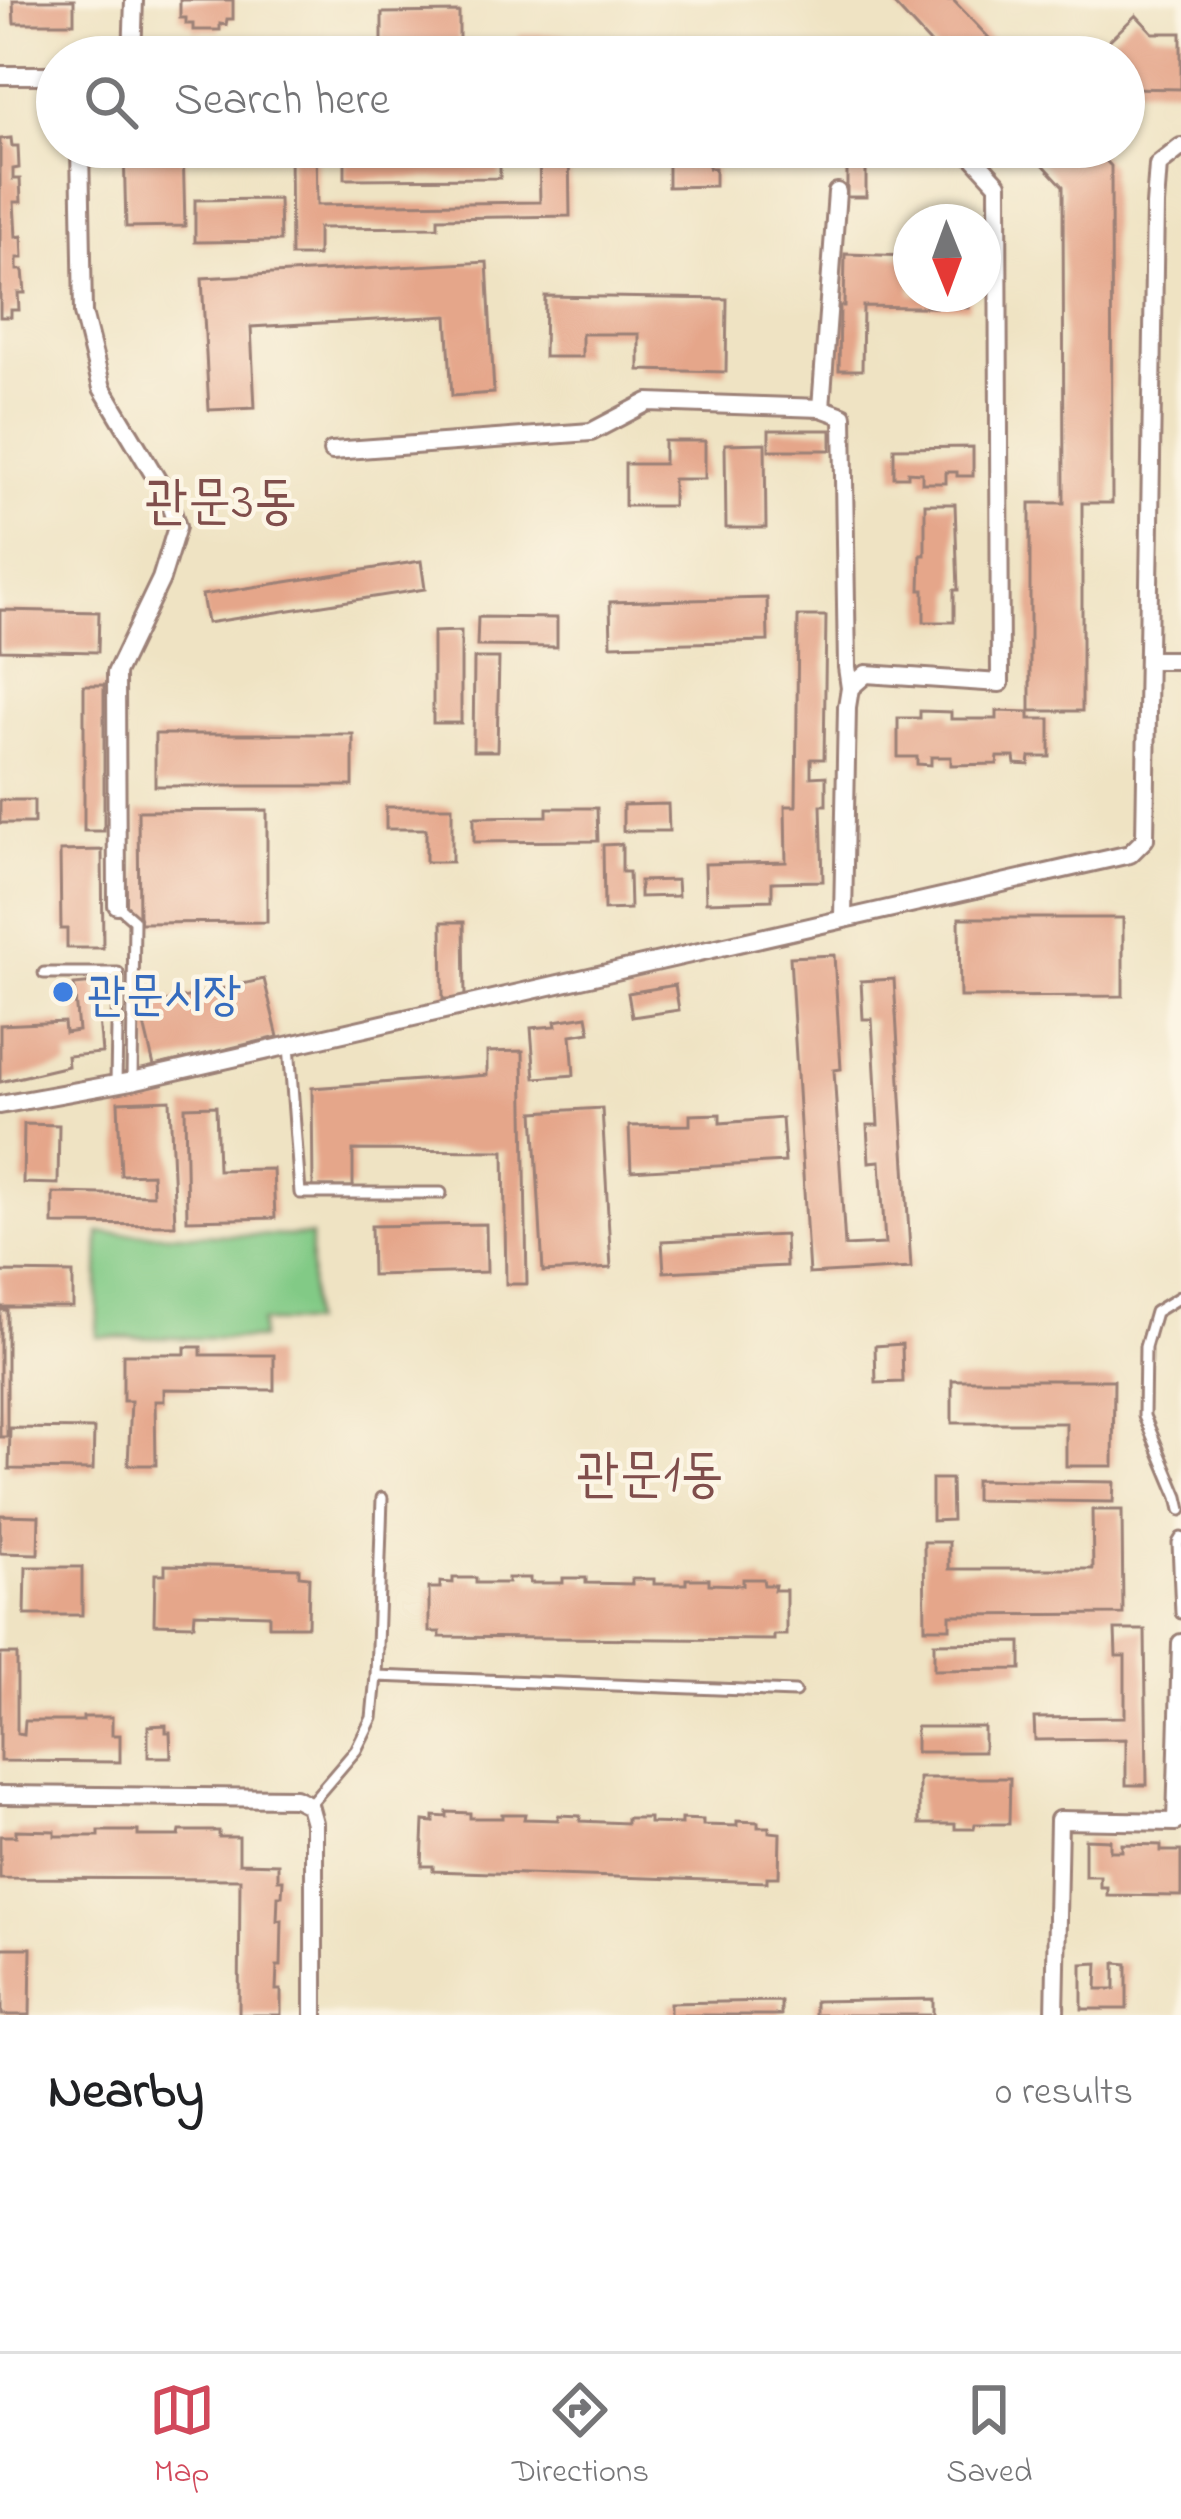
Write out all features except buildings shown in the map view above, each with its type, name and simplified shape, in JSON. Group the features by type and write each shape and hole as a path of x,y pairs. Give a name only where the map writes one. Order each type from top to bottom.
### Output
{"street":[{"path":"133,36 134,0"},
{"path":"0,75 36,75"},
{"path":"0,1105 124,1083 1130,854 1145,839 1154,205 1158,165 1181,147"},
{"path":"80,168 83,313 102,388 168,498 177,526 161,579 116,673 118,905"},
{"path":"850,688 866,674 1000,683 998,184 983,168"},
{"path":"821,408 837,192"},
{"path":"332,451 591,432 647,402 821,408 843,416 850,688 843,918"},
{"path":"1148,660 1181,660"},
{"path":"1055,2015 1059,1820 1176,1822 1181,1643"},
{"path":"0,1795 295,1798 309,1805 314,1823 314,2015"}],"lane":[{"path":"118,905 134,920 124,1083"},
{"path":"44,973 118,973 124,1083"},
{"path":"290,1045 299,1193 441,1193"},
{"path":"1181,1296 1155,1312 1145,1347 1144,1416 1181,1510"},
{"path":"309,1805 356,1750 372,1718 382,1498"},
{"path":"1181,1538 1181,1613"},
{"path":"376,1676 795,1693"}],"green space":[{"path":"99,1233 311,1236 310,1323 261,1322 260,1339 97,1337"}],"place":[{"name":"관문시장","path":"63,992"}],"district":[{"name":"관문3동","path":"221,498"},
{"name":"관문1동","path":"650,1471"}]}
